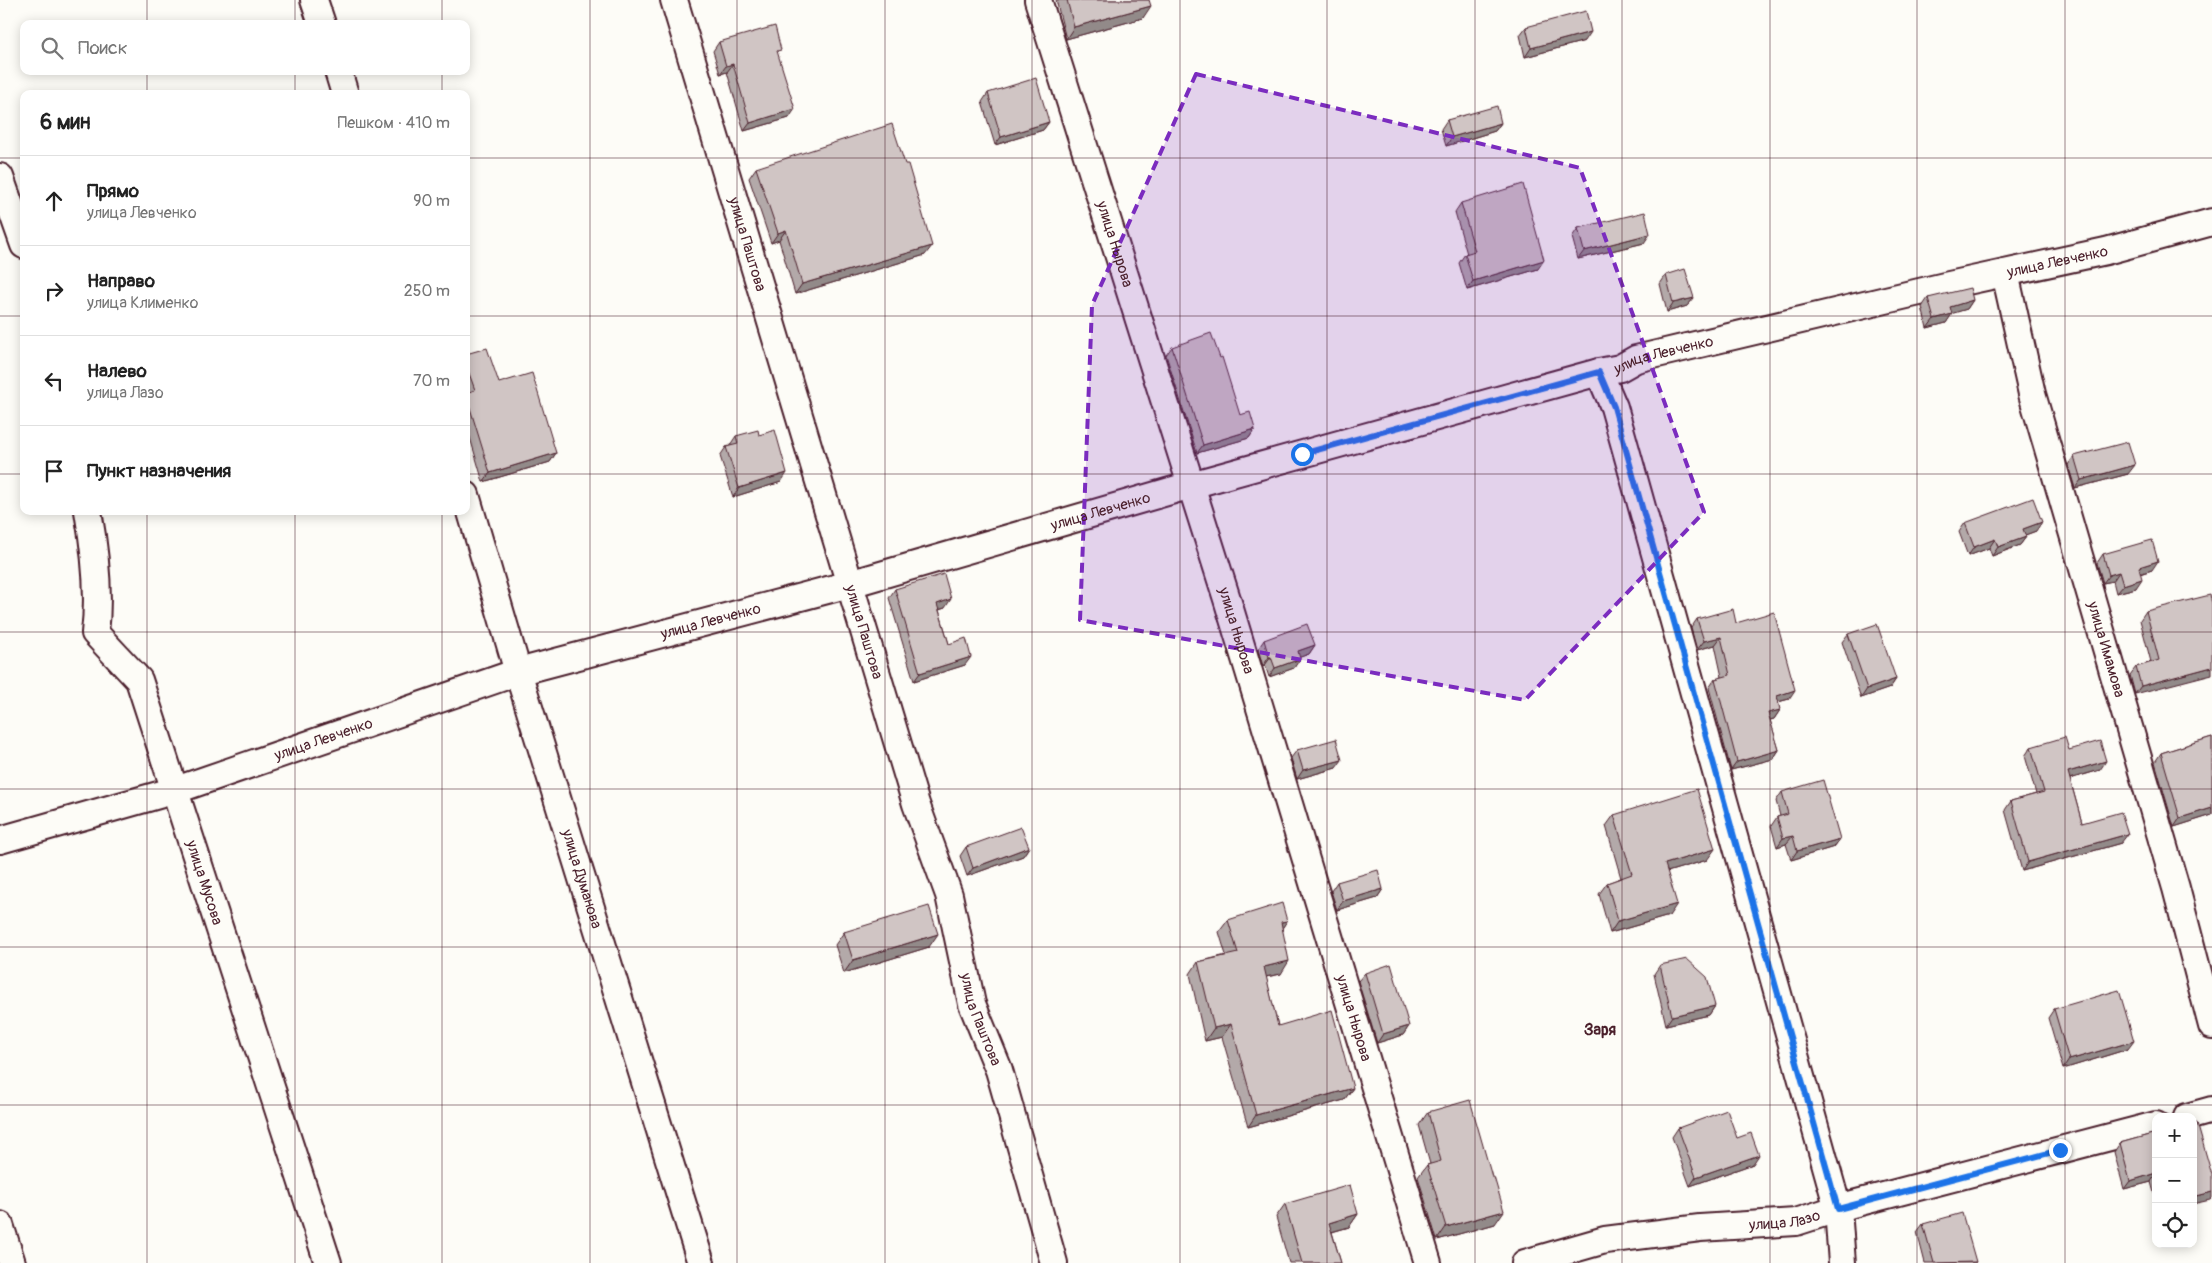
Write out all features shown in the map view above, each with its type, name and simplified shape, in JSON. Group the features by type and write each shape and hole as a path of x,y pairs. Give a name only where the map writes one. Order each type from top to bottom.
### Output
{"street":[{"path":"314,0 321,20"},
{"name":"улица Паштова","path":"674,0 916,804 949,895 972,1004 999,1070 1054,1263"},
{"name":"улица Нырова","path":"1038,0 1191,485 1428,1263"},
{"path":"339,75 344,90"},
{"path":"0,177 20,234"},
{"name":"улица Левченко","path":"0,840 176,790 518,672 850,584 1191,485 1599,372 1620,368 1636,359 2106,251 2212,222"},
{"name":"улица Имамова","path":"2004,273 2032,394 2173,878 2212,1026"},
{"path":"1599,372 1614,407 1838,1209 1842,1263"},
{"name":"улица Думанова","path":"470,508 518,672 701,1263"},
{"name":"улица Мусова","path":"89,515 94,545 97,617 95,633 139,680 328,1263"},
{"path":"2197,1114 2212,1110"},
{"name":"улица Лазо","path":"1525,1263 1605,1240 1700,1228 1796,1222 1838,1209 2152,1126"},
{"path":"0,1225 12,1263"}],"highlighted area":[{"path":"1196,74 1580,168 1704,512 1525,700 1080,620 1092,305"}],"building":[{"path":"1067,0 1149,0 1151,6 1074,27"},
{"path":"1586,11 1591,32 1531,48 1526,27"},
{"path":"775,26 781,50 777,51 795,109 750,123 733,64 726,66 719,42"},
{"path":"1036,78 1049,122 1001,137 988,93"},
{"path":"1497,106 1501,123 1452,137 1447,120"},
{"path":"892,124 905,164 908,164 932,246 802,284 786,230 778,233 756,168"},
{"path":"1523,184 1544,260 1473,281 1465,254 1475,251 1461,203"},
{"path":"1645,212 1650,234 1584,251 1578,228"},
{"path":"1685,269 1694,298 1673,303 1666,275"},
{"path":"1970,288 1973,300 1950,307 1952,314 1934,319 1928,298"},
{"path":"1211,333 1220,358 1222,357 1240,415 1250,412 1255,429 1203,445 1172,347"},
{"path":"487,348 499,383 532,373 556,453 490,473 470,408 470,392 475,390 470,376 470,353"},
{"path":"758,430 759,435 775,430 787,473 739,488 726,447 738,444 736,436"},
{"path":"2128,442 2135,465 2081,480 2074,456"},
{"path":"2033,498 2042,522 2023,529 2026,537 1998,547 1995,539 1974,547 1965,523"},
{"path":"2152,540 2158,561 2139,567 2142,579 2123,585 2119,572 2109,575 2103,554"},
{"path":"944,574 951,599 937,604 949,644 966,638 971,657 920,673 895,589"},
{"path":"2210,595 2212,604 2212,667 2141,686 2136,667 2159,660 2146,611"},
{"path":"1733,609 1736,623 1774,612 1795,690 1777,696 1780,710 1768,713 1779,750 1737,762 1715,679 1730,675 1721,637 1704,641 1697,619"},
{"path":"1307,624 1315,645 1298,651 1300,659 1275,668 1271,657 1269,657 1264,640"},
{"path":"1877,624 1896,679 1867,689 1848,634"},
{"path":"2065,737 2069,750 2100,741 2106,761 2068,772 2082,823 2121,812 2128,834 2028,862 2011,801 2044,792 2031,747"},
{"path":"2212,737 2212,808 2180,818 2161,753"},
{"path":"1336,739 1342,760 1303,770 1297,750"},
{"path":"1823,780 1840,839 1797,851 1793,836 1783,838 1777,817 1788,814 1782,792"},
{"path":"1697,789 1715,849 1665,864 1677,904 1618,921 1607,883 1632,874 1614,815"},
{"path":"1021,827 1029,847 973,868 966,847"},
{"path":"1378,870 1383,889 1343,901 1337,882"},
{"path":"1282,903 1287,921 1281,922 1289,961 1264,967 1278,1026 1332,1010 1353,1088 1256,1115 1231,1024 1214,1028 1198,962 1238,953 1228,920"},
{"path":"929,906 938,934 853,960 844,932"},
{"path":"1687,959 1707,977 1715,1006 1672,1016 1660,965"},
{"path":"1391,964 1409,1026 1383,1034 1365,973"},
{"path":"2119,990 2134,1041 2069,1060 2054,1009"},
{"path":"1470,1100 1492,1177 1494,1177 1504,1211 1446,1227 1427,1165 1441,1161 1428,1112"},
{"path":"1727,1110 1737,1138 1751,1133 1759,1155 1696,1177 1678,1128"},
{"path":"2197,1123 2212,1175 2212,1192 2197,1196"},
{"path":"2152,1134 2152,1174 2130,1181 2120,1143"},
{"path":"1350,1185 1358,1214 1329,1223 1341,1263 1302,1263 1285,1204"},
{"path":"1962,1213 1976,1262 1934,1263 1923,1224"}],"district":[{"name":"Заря","path":"1600,1029"}],"route":[{"path":"1302,454 1599,372 1614,407 1838,1209 2060,1150"}]}
